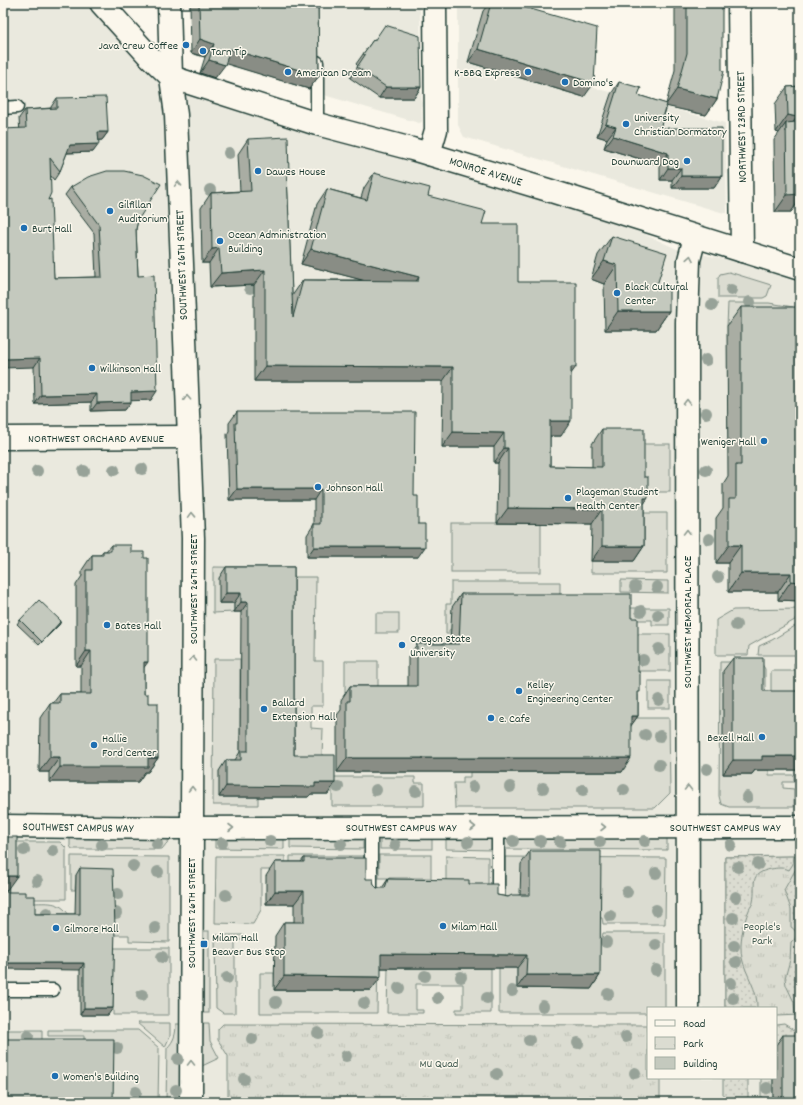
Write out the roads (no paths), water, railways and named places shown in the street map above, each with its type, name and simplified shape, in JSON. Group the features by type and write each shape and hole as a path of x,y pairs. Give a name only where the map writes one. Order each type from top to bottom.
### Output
{"street":[{"path":"101,3 149,56 171,77"},
{"name":"SOUTHWEST 26TH STREET","path":"169,3 171,77 176,115 193,538 191,1102"},
{"path":"429,154 436,130 435,3"},
{"name":"NORTHWEST 23RD STREET","path":"739,3 742,251"},
{"name":"MONROE AVENUE","path":"171,77 317,124 429,154 800,269"},
{"name":"SOUTHWEST MEMORIAL PLACE","path":"688,1007 687,323 689,260 695,237"},
{"name":"NORTHWEST ORCHARD AVENUE","path":"3,438 189,437"},
{"name":"SOUTHWEST CAMPUS WAY","path":"3,826 192,828 800,827"}],"lane":[{"path":"316,50 317,124"},
{"path":"3,108 17,108"},
{"path":"371,827 371,895"},
{"path":"498,827 498,903"},
{"path":"3,990 53,990"}],"place":[{"name":"Java Crew Coffee","path":"186,45"},
{"name":"Tarn Tip","path":"203,51"},
{"name":"American Dream","path":"288,72"},
{"name":"K-BBQ Express","path":"528,72"},
{"name":"Domino's","path":"565,82"},
{"name":"University Christian Dormatory","path":"626,124"},
{"name":"Downward Dog","path":"687,161"},
{"name":"Dawes House","path":"258,171"},
{"name":"Gilfillan Auditorium","path":"110,211"},
{"name":"Burt Hall","path":"24,228"},
{"name":"Ocean Administration Building","path":"220,241"},
{"name":"Black Cultural Center","path":"617,293"},
{"name":"Wilkinson Hall","path":"92,368"},
{"name":"Weniger Hall","path":"764,441"},
{"name":"Johnson Hall","path":"318,487"},
{"name":"Plageman Student Health Center","path":"568,498"},
{"name":"Bates Hall","path":"107,625"},
{"name":"Oregon State University","path":"402,645"},
{"name":"Kelley Engineering Center","path":"519,691"},
{"name":"Ballard Extension Hall","path":"264,709"},
{"name":"e. Cafe","path":"491,718"},
{"name":"Bexell Hall","path":"762,737"},
{"name":"Hallie Ford Center","path":"94,745"},
{"name":"Milam Hall","path":"443,926"},
{"name":"Gilmore Hall","path":"56,928"},
{"name":"Milam Hall Beaver Bus Stop","path":"204,944"},
{"name":"Women's Building","path":"55,1076"}],"park label":[{"name":"People's Park","path":"762,933"},
{"name":"MU Quad","path":"439,1063"}]}
